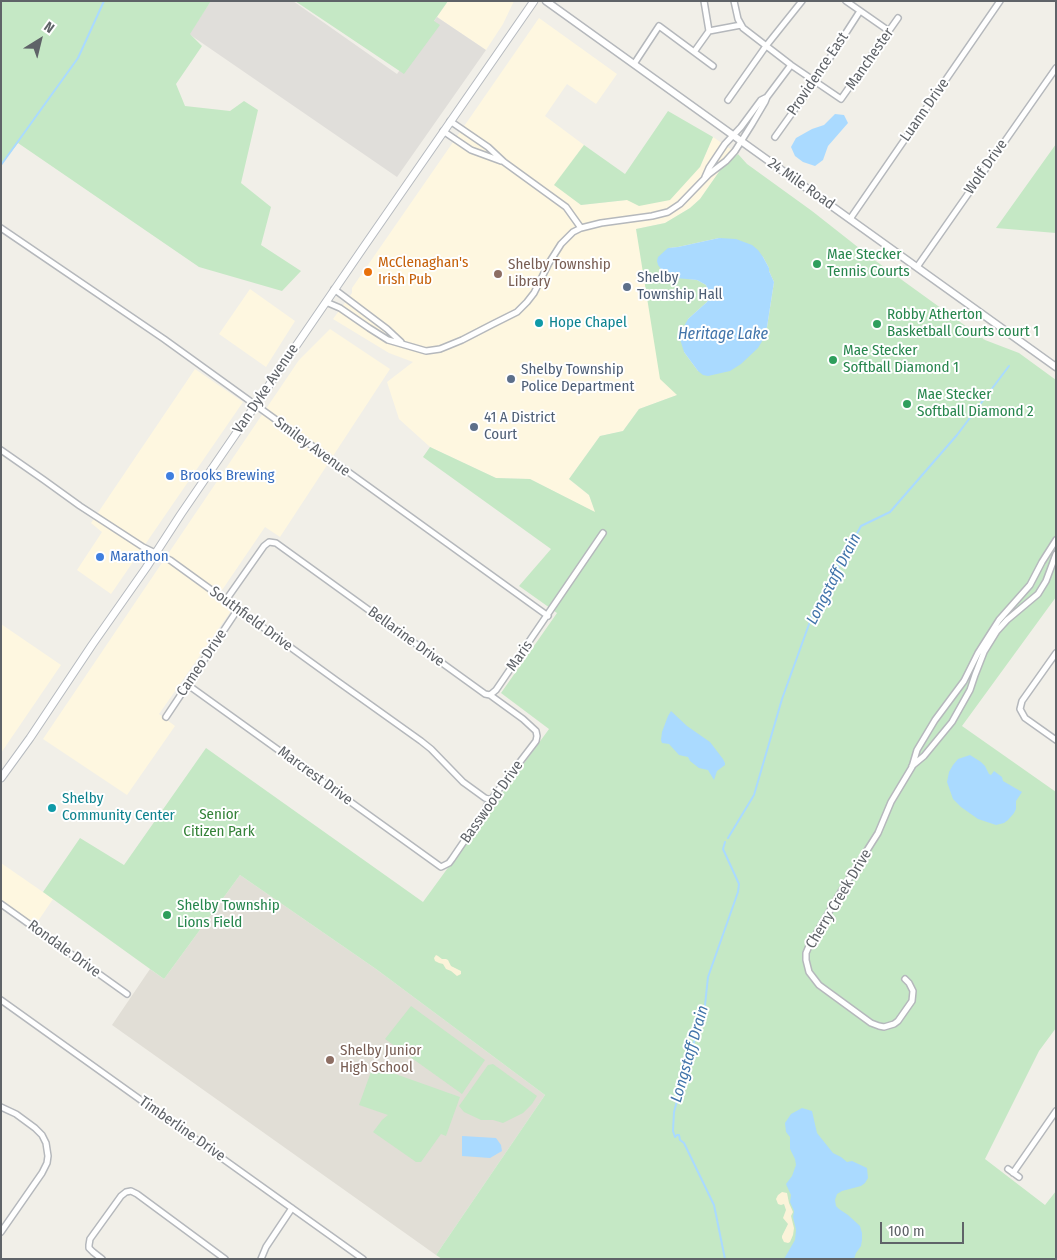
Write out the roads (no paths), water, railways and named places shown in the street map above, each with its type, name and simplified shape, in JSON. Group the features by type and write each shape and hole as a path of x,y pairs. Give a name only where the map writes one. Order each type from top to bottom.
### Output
{"main road":[{"name":"Van Dyke Avenue","path":"1,778 255,405 534,1"}],"street":[{"name":"24 Mile Road","path":"546,1 1056,367"},
{"path":"704,1 709,31"},
{"path":"734,1 738,19 743,28 816,81"},
{"path":"728,100 766,46 802,1"},
{"path":"846,1 889,32"},
{"name":"Luann Drive","path":"850,219 1000,1"},
{"name":"Providence East","path":"774,137 816,81 860,11"},
{"name":"Manchester","path":"816,81 841,99 898,18"},
{"path":"694,52 709,31 741,25"},
{"path":"634,64 660,26 713,66"},
{"path":"326,302 340,308 388,340 426,351 440,349 462,340 517,312 534,292 561,244 573,232 601,223 668,212 680,204 709,174 726,161 741,141 767,97 791,64"},
{"name":"Wolf Drive","path":"917,266 1056,68"},
{"path":"702,182 709,168 726,144 761,100 767,97"},
{"path":"450,121 488,147 504,162 566,207 581,228"},
{"path":"443,131 472,150 504,162"},
{"name":"Smiley Avenue","path":"1,228 164,339 548,616"},
{"path":"334,290 403,344"},
{"name":"Southfield Drive","path":"1,450 80,506 143,547 170,560 421,741 463,782 485,798 492,800"},
{"name":"Maris","path":"490,695 496,690 548,616 603,533"},
{"name":"Cherry Creek Drive","path":"905,979 913,991 912,1001 898,1021 884,1027 871,1023 819,985 809,972 806,957 809,946 878,833 891,802 912,767 917,750 935,720 964,681 999,620 1030,585 1056,540"},
{"name":"Bellarine Drive","path":"226,600 262,548 271,542 279,544 485,694 490,695 523,719 536,730 538,736"},
{"name":"Cherry Creek Drive","path":"912,767 924,756 952,722 970,690 982,651 997,631 1038,594 1046,581 1056,554"},
{"name":"Cameo Drive","path":"166,717 238,609"},
{"path":"1056,653 1020,706 1020,711 1025,718 1056,740"},
{"name":"Marcrest Drive","path":"188,685 440,866 443,866"},
{"name":"Basswood Drive","path":"443,866 452,859 487,805 538,736"},
{"path":"925,738 934,744"},
{"name":"Rondale Drive","path":"1,904 127,994"},
{"name":"Timberline Drive","path":"1,1000 362,1259"},
{"path":"1,1107 16,1114 42,1135 46,1142 48,1156 42,1173 1,1232"},
{"path":"1013,1173 1056,1111"},
{"path":"1008,1169 1019,1177"},
{"path":"102,1259 89,1248 90,1238 118,1199 123,1194 131,1191 225,1259"},
{"path":"261,1259 266,1247 292,1208"}],"water":[{"path":"835,114 844,115 848,123 828,146 823,160 815,166 803,162 795,156 791,147 796,138 824,125"},
{"name":"Heritage Lake","path":"719,238 736,239 752,245 763,257 774,282 767,327 764,338 758,348 741,364 730,371 708,376 698,371 684,352 680,339 688,319 709,298 706,285 697,280 676,278 661,269 657,261 658,257 668,248"},
{"path":"671,711 687,726 710,742 723,759 725,765 717,771 714,780 708,770 699,768 688,757 679,755 669,744 662,743 662,732"},
{"path":"970,755 985,766 989,774 991,775 994,771 1002,777 1003,781 1022,792 1016,801 1014,813 1004,823 996,825 978,819 953,799 947,782 949,772 958,759"},
{"path":"802,1108 812,1111 817,1133 833,1153 847,1162 852,1161 867,1168 868,1178 865,1183 861,1186 842,1191 837,1194 835,1200 836,1206 860,1226 862,1233 861,1246 854,1259 784,1259 795,1240 796,1230 793,1217 794,1211 790,1202 791,1195 786,1184 792,1176 796,1165 790,1149 790,1137 786,1132 785,1123 791,1114"},
{"path":"462,1136 496,1138 501,1145 502,1151 490,1158 462,1156"}],"waterway":[{"path":"1,165 78,58 104,1"},
{"name":"Longstaff Drain","path":"728,838 754,795 782,699 812,616 861,526 890,512 957,435 1009,366"},
{"name":"Longstaff Drain","path":"725,842 723,849 739,884 738,892 708,977 705,1005 698,1023 697,1034 674,1112 673,1131 675,1137 679,1135 680,1140 684,1143 714,1205 725,1259"}],"place":[{"name":"Mae Stecker Tennis Courts","path":"817,264"},
{"name":"McClenaghan's Irish Pub","path":"368,272"},
{"name":"Shelby Township Library","path":"498,274"},
{"name":"Shelby Township Hall","path":"627,287"},
{"name":"Hope Chapel","path":"539,323"},
{"name":"Robby Atherton Basketball Courts court 1","path":"877,324"},
{"name":"Mae Stecker Softball Diamond 1","path":"833,360"},
{"name":"Shelby Township Police Department","path":"511,379"},
{"name":"Mae Stecker Softball Diamond 2","path":"907,404"},
{"name":"41 A District Court","path":"474,427"},
{"name":"Brooks Brewing","path":"170,476"},
{"name":"Marathon","path":"100,557"},
{"name":"Shelby Community Center","path":"52,808"},
{"name":"Shelby Township Lions Field","path":"167,915"},
{"name":"Shelby Junior High School","path":"330,1060"}],"park label":[{"name":"Senior Citizen Park","path":"219,824"}]}
